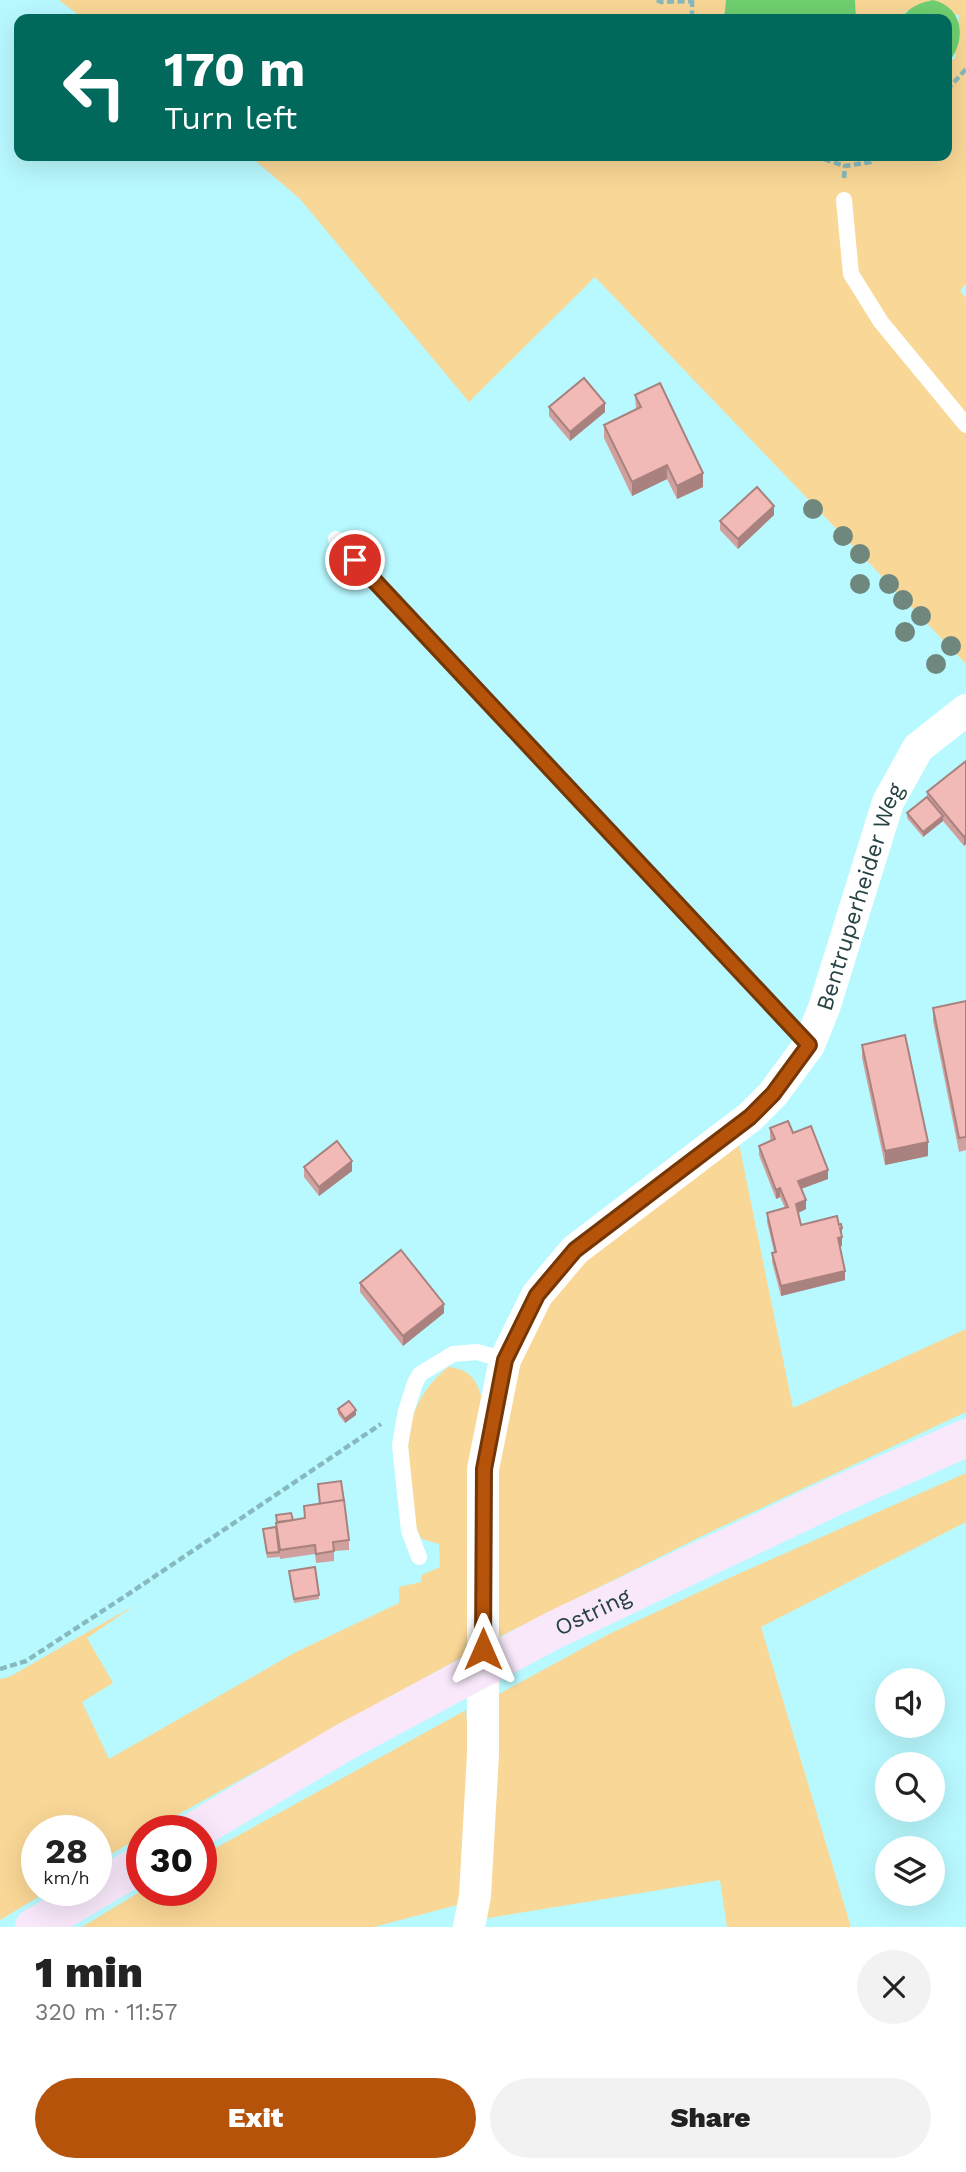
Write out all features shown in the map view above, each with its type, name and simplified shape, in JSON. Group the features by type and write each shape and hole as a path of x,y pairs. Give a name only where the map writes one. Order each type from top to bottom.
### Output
{"main road":[{"name":"Ostring","path":"217,1818 343,1743 554,1630 836,1496 966,1438"},
{"path":"34,1927 126,1872"}],"street":[{"name":"Bentruperheider Weg","path":"469,1927 475,1896 483,1754 484,1469 505,1360 537,1295 575,1250 750,1117 773,1094 809,1045 824,1008 888,802 918,748 966,710"}],"lane":[{"path":"844,200 851,274 881,322 966,425"},
{"path":"336,540 809,1045"},
{"path":"419,1557 409,1531 400,1445 406,1411 420,1374 453,1354 477,1352 505,1360"}],"path":[{"path":"657,0 692,1"},
{"path":"952,84 966,69"},
{"path":"830,161 845,166 872,161"},
{"path":"844,200 845,166"},
{"path":"0,1669 26,1661 392,1416 406,1411"}],"shaded area":[{"path":"59,0 726,0 725,14 77,14"},
{"path":"726,0 855,0 856,14 725,14"},
{"path":"855,0 966,0 966,283 960,291 966,298 966,664 595,277 469,402 300,199 256,161 952,161 952,60 955,58 959,15 906,11 904,14 856,14"},
{"path":"933,0 944,4 957,18 960,37 952,57 952,14 905,14"},
{"path":"739,1144 793,1408 966,1329 966,1412 706,1534 497,1638 494,1468 511,1380 532,1332 561,1287 589,1255"},
{"path":"448,1367 461,1370 471,1376 482,1398 466,1655 177,1815 126,1815 126,1845 112,1854 112,1815 21,1815 21,1906 23,1906 0,1920 0,1679 9,1677 135,1605 87,1638 113,1683 82,1702 109,1759 294,1653 399,1603 399,1587 421,1582 422,1575 440,1567 439,1544 422,1539 415,1522 408,1456 411,1423 423,1394"},
{"path":"966,1473 966,1522 761,1627 851,1927 727,1927 720,1880 482,1919 497,1695 609,1634"},
{"path":"466,1710 472,1796 461,1904 374,1927 82,1927 126,1900 126,1906 217,1906 217,1847"}],"building":[{"path":"584,378 605,403 570,432 549,407"},
{"path":"660,383 703,473 677,486 667,465 632,482 604,425 641,407 635,395"},
{"path":"757,487 774,506 738,539 720,521"},
{"path":"966,761 966,835 964,837 927,792"},
{"path":"927,797 943,816 923,832 907,813"},
{"path":"966,1001 966,1137 959,1138 933,1008"},
{"path":"905,1035 928,1142 885,1151 862,1045"},
{"path":"788,1121 793,1133 811,1126 828,1170 798,1181 806,1200 796,1204 801,1225 837,1216 842,1228 842,1237 838,1238 845,1271 781,1286 772,1253 776,1252 767,1213 788,1207 780,1188 776,1190 759,1146 775,1139 770,1128"},
{"path":"337,1141 352,1161 319,1187 304,1167"},
{"path":"401,1250 444,1304 403,1336 360,1283"},
{"path":"349,1401 356,1410 345,1419 338,1409"},
{"path":"341,1481 344,1501 320,1504 318,1484"},
{"path":"344,1500 349,1540 333,1542 334,1551 316,1554 315,1545 280,1550 276,1523 305,1518 304,1506"},
{"path":"291,1513 293,1520 277,1522 276,1515"},
{"path":"276,1527 279,1552 267,1553 263,1529"},
{"path":"315,1567 319,1595 294,1599 289,1571"}],"route":[{"path":"355,560 809,1045 773,1094 750,1117 575,1250 537,1295 505,1360 484,1469 483,1649"}]}
